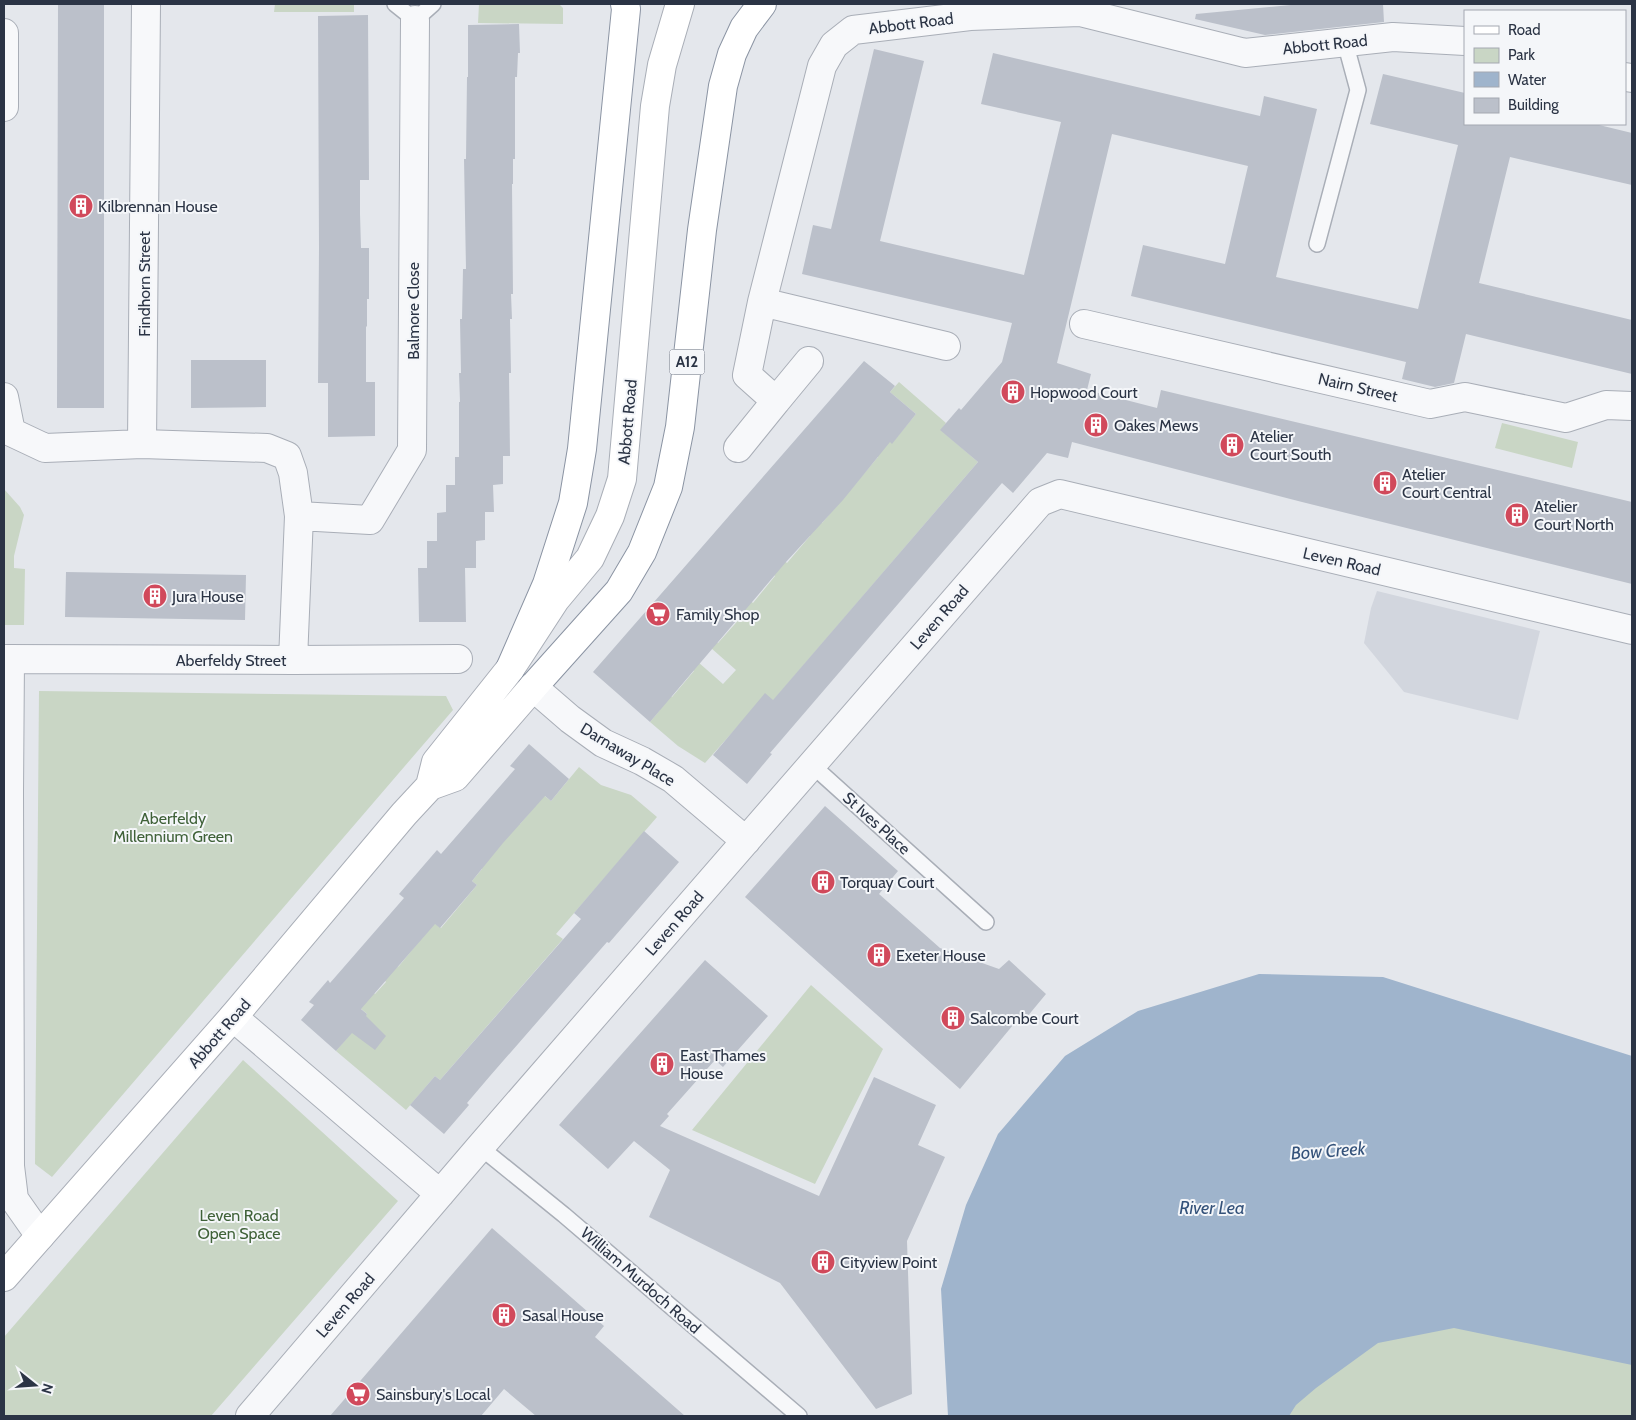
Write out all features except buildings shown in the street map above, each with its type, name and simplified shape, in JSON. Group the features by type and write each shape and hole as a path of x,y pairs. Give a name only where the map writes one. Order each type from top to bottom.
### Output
{"main road":[{"path":"510,670 547,584 573,503 582,450 625,4"},
{"name":"Abbott Road","path":"4,1277 234,1017 347,880 430,786 436,762 510,670 555,600 590,558 610,516 622,479 655,106 662,65 680,4"},
{"name":"A12","path":"533,687 619,590 642,552 668,487 680,427 702,230 723,86 732,54 744,28 762,4"},
{"name":"Abbott Road","path":"430,786 455,777 533,687"}],"street":[{"name":"Findhorn Street","path":"142,444 146,4"},
{"name":"Balmore Close","path":"299,516 370,520 412,450 414,9"},
{"name":"Abbott Road","path":"776,401 746,376 762,302 822,66 834,46 853,30 970,16 1080,12 1245,53 1393,37 1464,41"},
{"path":"4,33 4,107"},
{"path":"762,302 946,346"},
{"name":"Nairn Street","path":"1084,324 1430,404 1465,398 1566,418 1606,405 1632,406"},
{"path":"738,448 809,361"},
{"path":"4,397 11,432 45,448 142,444 267,448 287,456 294,473 299,516 293,660"},
{"name":"Leven Road","path":"250,1416 480,1147 1040,502 1060,494 1632,630"},
{"name":"Aberfeldy Street","path":"7,659 293,660 458,658"},
{"path":"7,659 10,1166 14,1199 40,1236"},
{"name":"Darnaway Place","path":"533,687 570,719 603,743 642,761 673,779 746,841"},
{"path":"234,1017 440,1194"}],"lane":[{"path":"1317,244 1358,90 1345,42"},
{"name":"St Ives Place","path":"812,765 986,922"},
{"name":"William Murdoch Road","path":"480,1147 572,1221 799,1416"}],"shaded area":[{"path":"1377,591 1540,631 1518,720 1404,692 1364,643 1371,608"}],"green space":[{"path":"275,4 354,4 354,12 274,12"},
{"path":"479,4 559,4 563,8 563,24 478,23"},
{"path":"899,382 946,423 941,430 978,462 746,732 738,726 705,763 678,746 650,722 660,710 646,674 672,697 694,671 667,647 673,640 723,684 736,670 686,626 692,620 718,643 742,616 715,593 726,580 753,603 775,576 749,553 760,540 787,563 810,536 784,513 795,500 822,523 878,457 852,434 864,420 892,443 916,414 890,392"},
{"path":"1502,423 1578,442 1572,468 1495,448"},
{"path":"4,489 20,507 24,515 14,556 14,568 25,569 24,625 4,625"},
{"name":"Aberfeldy Millennium Green","path":"39,691 446,696 453,710 52,1177 35,1164"},
{"path":"579,767 601,785 631,795 657,817 556,934 563,939 440,1080 435,1076 406,1110 336,1051 367,1014 358,1006 371,991 375,994 386,982 382,977 399,966 434,923 441,928 477,885 472,881 482,869 479,865 517,821 520,824 531,811 541,793 551,801"},
{"path":"811,985 883,1049 815,1184 692,1130"},
{"name":"Leven Road Open Space","path":"243,1060 398,1201 211,1416 4,1416 4,1337"},
{"path":"1632,1284 1632,1416 1195,1416 1199,1374"}],"water":[{"name":"River Lea","path":"1259,974 1383,977 1632,1056 1632,1365 1454,1328 1378,1343 1316,1388 1296,1405 1289,1416 948,1416 941,1289 966,1205 998,1134 1065,1056 1138,1011"}],"place":[{"name":"Kilbrennan House","path":"81,206"},
{"name":"Hopwood Court","path":"1013,392"},
{"name":"Oakes Mews","path":"1096,425"},
{"name":"Atelier Court South","path":"1232,445"},
{"name":"Atelier Court Central","path":"1385,483"},
{"name":"Atelier Court North","path":"1517,515"},
{"name":"Jura House","path":"155,596"},
{"name":"Family Shop","path":"658,614"},
{"name":"Torquay Court","path":"823,882"},
{"name":"Exeter House","path":"879,955"},
{"name":"Salcombe Court","path":"953,1018"},
{"name":"East Thames House","path":"662,1064"},
{"name":"Cityview Point","path":"823,1262"},
{"name":"Sasal House","path":"504,1315"},
{"name":"Sainsbury's Local","path":"358,1394"}],"water label":[{"name":"Bow Creek","path":"1328,1151"}]}
